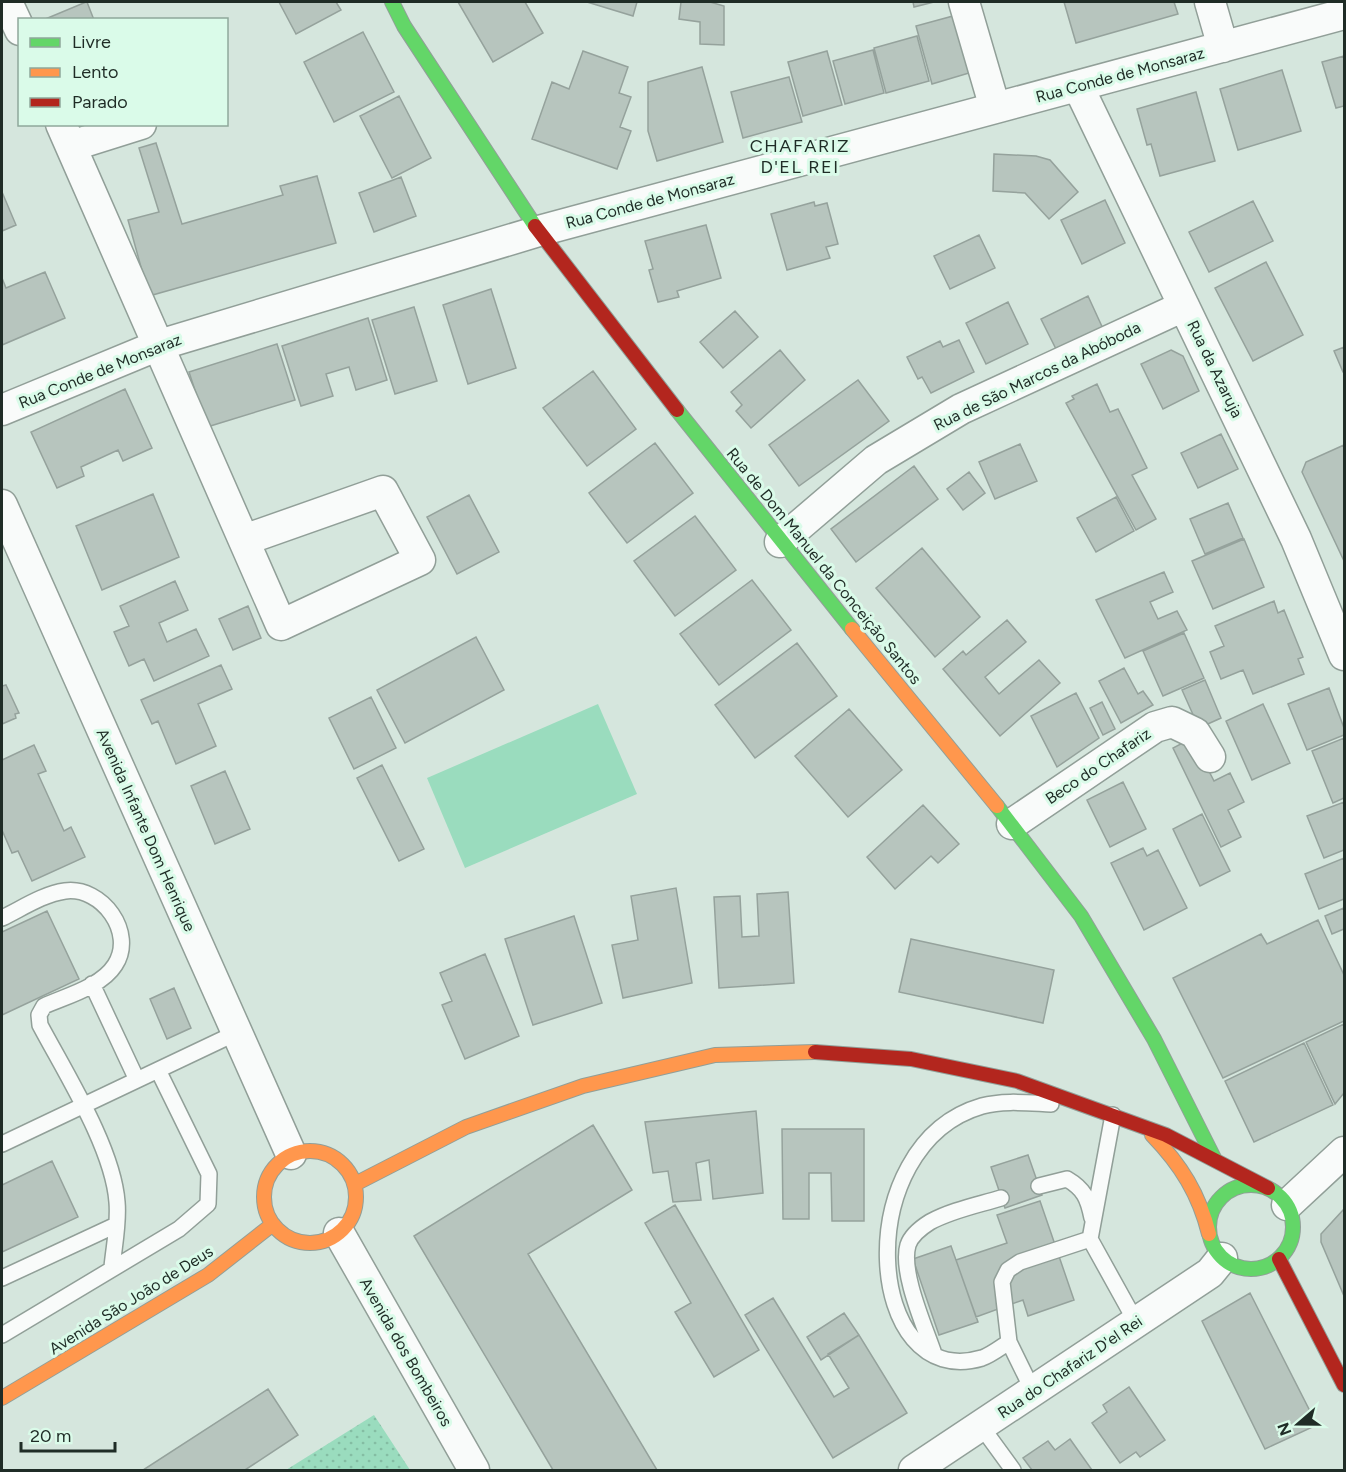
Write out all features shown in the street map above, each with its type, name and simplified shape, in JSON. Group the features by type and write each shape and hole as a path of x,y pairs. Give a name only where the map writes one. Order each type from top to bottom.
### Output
{"main road":[{"name":"Rua de Dom Manuel da Conceição Santos","path":"392,2 404,26 539,231 780,542 1012,824 1081,916 1154,1039 1215,1160"},
{"path":"355,1184 466,1127 583,1086 715,1055 827,1052 911,1059 1017,1081 1166,1135 1215,1160 1278,1197 1292,1219 1293,1234 1288,1248 1279,1259 1269,1266 1244,1270 1215,1247 1200,1200 1177,1160 1152,1135 1136,1125"},
{"path":"306,1150 329,1155 348,1170 355,1184 354,1211 339,1233 326,1240 311,1243 290,1238 273,1224 266,1209 264,1193 268,1177 277,1163 291,1154 306,1150"},
{"path":"1215,1247 1212,1209 1230,1190 1242,1185 1255,1185 1278,1197"},
{"name":"Avenida São João de Deus","path":"2,1398 208,1275 273,1224"},
{"path":"1279,1259 1344,1385"}],"street":[{"path":"7,2 18,26"},
{"path":"964,2 995,108"},
{"path":"1210,2 1223,47"},
{"name":"Rua Conde de Monsaraz","path":"2,410 159,345 539,231 1344,14"},
{"name":"Rua da Azaruja","path":"1078,86 1296,539 1344,655"},
{"path":"127,126 66,135 281,625 420,560 383,491 244,540"},
{"name":"Rua de São Marcos da Abóboda","path":"780,542 876,460 961,409 1184,306"},
{"name":"Avenida Infante Dom Henrique","path":"2,505 291,1154"},
{"name":"Beco do Chafariz","path":"1012,824 1155,727 1172,722 1195,733 1210,757"},
{"path":"1278,1197 1344,1152"},
{"name":"Avenida dos Bombeiros","path":"339,1233 474,1470"},
{"name":"Rua do Chafariz D'el Rei","path":"914,1470 1210,1273 1215,1247"}],"lane":[{"path":"2,918 66,891 89,894 112,912 122,940 116,965 100,980 44,1006 39,1015 39,1025 82,1106 111,1170 118,1203 112,1267"},
{"path":"92,984 137,1080"},
{"path":"2,1144 236,1032"},
{"path":"2,1335 112,1267 179,1229 208,1204 209,1174 158,1070"},
{"path":"1009,1342 983,1358 960,1361 934,1354 919,1345 905,1330 893,1302 886,1263 891,1215 902,1175 921,1146 961,1115 983,1106 1013,1103 1083,1105"},
{"path":"1092,1232 1113,1115"},
{"path":"1039,1186 1067,1179 1079,1186 1086,1194 1092,1232 1136,1322"},
{"path":"934,1354 910,1280 906,1257 909,1243 928,1223 940,1217 1001,1198"},
{"path":"2,1278 116,1226"},
{"path":"1033,1391 1009,1342 1002,1282 1008,1270 1020,1262 1092,1232"},
{"path":"981,1425 1013,1470"}],"green space":[{"path":"598,704 637,794 465,868 427,778"},
{"path":"374,1415 410,1470 286,1470"}],"building":[{"path":"86,2 93,18 48,18"},
{"path":"279,2 336,2 341,10 296,34"},
{"path":"458,2 525,2 543,33 493,62"},
{"path":"587,2 637,2 633,16"},
{"path":"681,2 710,2 724,6 724,45 700,44 700,22 679,19"},
{"path":"913,2 934,2 914,7"},
{"path":"1064,2 1174,2 1178,14 1076,43"},
{"path":"953,16 969,73 932,84 916,26"},
{"path":"363,32 394,92 334,122 304,62"},
{"path":"917,36 929,81 886,93 874,48"},
{"path":"873,50 884,93 845,104 833,61"},
{"path":"583,51 628,67 619,93 631,97 620,127 631,131 617,169 532,139 552,82 569,89"},
{"path":"827,51 842,105 803,116 788,62"},
{"path":"1344,56 1344,106 1336,108 1322,62"},
{"path":"702,67 723,142 657,161 648,131 648,82"},
{"path":"1282,70 1301,131 1238,150 1220,89"},
{"path":"789,77 802,122 743,138 731,92"},
{"path":"1196,92 1215,161 1160,176 1151,144 1147,145 1137,109"},
{"path":"399,96 431,158 392,178 360,116"},
{"path":"156,143 182,224 283,195 280,186 317,176 336,243 149,296 128,220 159,212 139,148"},
{"path":"994,154 1036,156 1050,160 1078,192 1049,219 1025,193 993,191"},
{"path":"401,177 416,216 374,232 359,193"},
{"path":"2,192 16,225 2,231"},
{"path":"1105,200 1125,243 1082,264 1061,220"},
{"path":"1253,201 1273,241 1209,272 1189,232"},
{"path":"814,202 815,206 827,203 838,244 826,247 830,258 787,270 771,214"},
{"path":"706,225 721,278 677,291 679,297 658,302 649,270 653,269 645,241"},
{"path":"979,235 995,268 950,289 934,256"},
{"path":"1266,262 1303,335 1253,361 1215,288"},
{"path":"45,272 65,318 2,345 2,278 6,288"},
{"path":"491,289 516,368 468,384 443,305"},
{"path":"1088,296 1104,331 1058,353 1041,319"},
{"path":"1008,302 1028,344 986,364 966,323"},
{"path":"414,307 437,381 395,394 372,320"},
{"path":"735,311 758,337 723,368 700,342"},
{"path":"368,318 387,380 356,390 349,367 326,374 333,396 301,406 282,346"},
{"path":"959,340 974,372 931,393 922,377 918,379 907,357 940,341 943,347"},
{"path":"277,344 295,400 207,427 189,372"},
{"path":"1344,347 1344,372 1343,372 1334,351"},
{"path":"780,350 805,380 751,428 736,411 742,405 731,392"},
{"path":"1171,350 1183,356 1199,391 1163,409 1141,364"},
{"path":"593,371 636,429 587,466 543,408"},
{"path":"858,380 889,421 799,486 769,445"},
{"path":"1097,384 1110,412 1118,409 1147,468 1132,475 1156,519 1136,530 1066,403 1074,399 1072,396"},
{"path":"125,389 152,448 123,461 118,450 81,467 84,476 57,488 31,432"},
{"path":"1221,434 1238,469 1198,488 1181,453"},
{"path":"655,443 693,493 627,543 589,493"},
{"path":"1020,444 1037,481 995,499 979,462"},
{"path":"1344,445 1344,561 1302,472 1306,462"},
{"path":"914,466 938,499 856,562 831,529"},
{"path":"969,472 985,493 963,510 947,489"},
{"path":"153,494 179,557 102,590 76,526"},
{"path":"469,495 499,552 457,574 427,517"},
{"path":"1116,497 1134,531 1096,552 1077,518"},
{"path":"1228,503 1243,538 1205,554 1190,519"},
{"path":"695,516 736,570 675,616 634,561"},
{"path":"1244,539 1264,587 1213,609 1192,561"},
{"path":"922,548 980,617 935,657 876,588"},
{"path":"1164,572 1173,592 1150,602 1158,619 1177,611 1187,630 1125,658 1096,600"},
{"path":"752,580 791,630 719,685 680,634"},
{"path":"175,581 188,610 159,623 167,642 196,629 209,656 154,681 144,659 129,666 114,632 129,626 120,606"},
{"path":"1274,601 1278,613 1284,610 1303,657 1298,659 1304,674 1253,694 1243,670 1221,679 1210,652 1224,646 1215,626"},
{"path":"248,606 261,638 233,650 219,619"},
{"path":"1007,620 1026,642 985,677 999,694 1039,660 1060,683 1000,736 943,669 963,651 966,655"},
{"path":"1184,633 1204,678 1163,696 1143,651"},
{"path":"476,637 504,690 405,743 377,690"},
{"path":"797,643 837,696 755,758 715,705"},
{"path":"221,665 232,689 198,704 216,746 176,764 158,721 152,724 141,700"},
{"path":"1124,668 1138,694 1143,691 1153,705 1121,723 1099,681"},
{"path":"1205,680 1221,718 1199,728 1182,690"},
{"path":"6,685 19,713 15,714 16,718 2,724 2,686"},
{"path":"1329,688 1344,728 1344,735 1307,750 1288,704"},
{"path":"1076,693 1099,738 1057,767 1031,716"},
{"path":"371,697 396,748 354,769 329,718"},
{"path":"1102,702 1115,729 1103,735 1090,708"},
{"path":"1263,704 1290,763 1252,780 1226,721"},
{"path":"849,709 902,770 848,817 795,756"},
{"path":"1192,738 1214,781 1230,773 1244,802 1228,810 1241,837 1221,847 1173,748"},
{"path":"1344,738 1344,798 1333,803 1312,751"},
{"path":"34,745 46,771 38,774 64,831 71,827 85,857 32,881 18,851 12,853 2,830 2,760"},
{"path":"382,765 424,849 399,861 357,778"},
{"path":"225,771 250,829 215,844 191,786"},
{"path":"1123,782 1146,829 1110,847 1087,800"},
{"path":"1344,802 1344,850 1324,858 1307,816"},
{"path":"923,805 959,844 938,863 931,856 895,889 867,857"},
{"path":"1202,814 1230,871 1200,886 1173,829"},
{"path":"1143,848 1147,856 1158,850 1187,908 1144,930 1111,863"},
{"path":"1344,858 1344,899 1319,909 1305,874"},
{"path":"676,888 692,983 623,998 612,945 638,940 631,896"},
{"path":"788,892 794,983 719,988 714,897 740,896 742,937 759,936 757,894"},
{"path":"1344,908 1344,929 1332,934 1325,916"},
{"path":"47,911 79,979 2,1015 2,932"},
{"path":"574,916 602,1003 533,1025 505,939"},
{"path":"1318,920 1344,975 1344,1021 1223,1078 1173,978 1261,934 1267,944"},
{"path":"911,939 1054,970 1043,1023 899,992"},
{"path":"485,954 519,1036 465,1059 442,1005 452,1001 440,973"},
{"path":"174,988 191,1028 167,1039 150,999"},
{"path":"1344,1024 1344,1093 1335,1104 1306,1042"},
{"path":"1304,1043 1333,1105 1254,1142 1225,1081"},
{"path":"756,1111 763,1193 713,1199 709,1160 696,1163 701,1200 673,1202 668,1171 653,1173 645,1122"},
{"path":"593,1125 632,1190 528,1254 657,1470 553,1470 414,1236"},
{"path":"782,1129 864,1129 864,1221 832,1221 831,1173 809,1173 809,1219 783,1219"},
{"path":"1028,1155 1042,1195 1005,1208 991,1167"},
{"path":"52,1161 78,1217 2,1252 2,1185"},
{"path":"1040,1201 1074,1300 1028,1316 1023,1300 976,1317 956,1260 1007,1243 997,1215"},
{"path":"675,1205 759,1350 714,1377 675,1312 691,1303 645,1223"},
{"path":"1344,1209 1344,1296 1321,1242 1321,1234"},
{"path":"951,1246 978,1322 939,1335 913,1259"},
{"path":"1250,1293 1317,1425 1265,1449 1202,1321"},
{"path":"773,1298 834,1397 849,1388 828,1354 859,1335 907,1413 833,1458 745,1315"},
{"path":"844,1313 859,1335 821,1360 807,1337"},
{"path":"1129,1387 1165,1440 1140,1457 1136,1452 1120,1463 1092,1423 1107,1412 1103,1405"},
{"path":"268,1389 298,1435 245,1470 143,1470"},
{"path":"1070,1439 1092,1470 1032,1470 1023,1458 1048,1441 1055,1450"}],"traffic: fast":[{"path":"392,2 404,26 535,226"},
{"path":"677,410 852,629"},
{"path":"997,806 1081,916 1154,1039 1215,1160"},
{"path":"1243,1185 1259,1185 1275,1192 1286,1203 1293,1219 1293,1227 1290,1243 1281,1257 1259,1269 1243,1269 1227,1262 1216,1251 1209,1235 1209,1219 1216,1203 1227,1192 1243,1185"}],"traffic: slow":[{"path":"852,629 997,806"},
{"path":"355,1184 466,1127 583,1086 715,1055 815,1052"},
{"path":"1152,1135 1188,1181 1200,1206 1209,1234"},
{"path":"310,1151 328,1155 342,1165 352,1179 356,1197 352,1215 342,1229 328,1239 310,1243 292,1239 278,1229 268,1215 264,1197 268,1179 278,1165 292,1155 310,1151"},
{"path":"2,1398 208,1275 273,1224"}],"traffic: jam":[{"path":"535,226 677,410"},
{"path":"815,1052 911,1059 1017,1081 1166,1135 1268,1188"},
{"path":"1279,1259 1344,1385"}],"district":[{"name":"CHAFARIZ D'EL REI","path":"800,156"}]}
